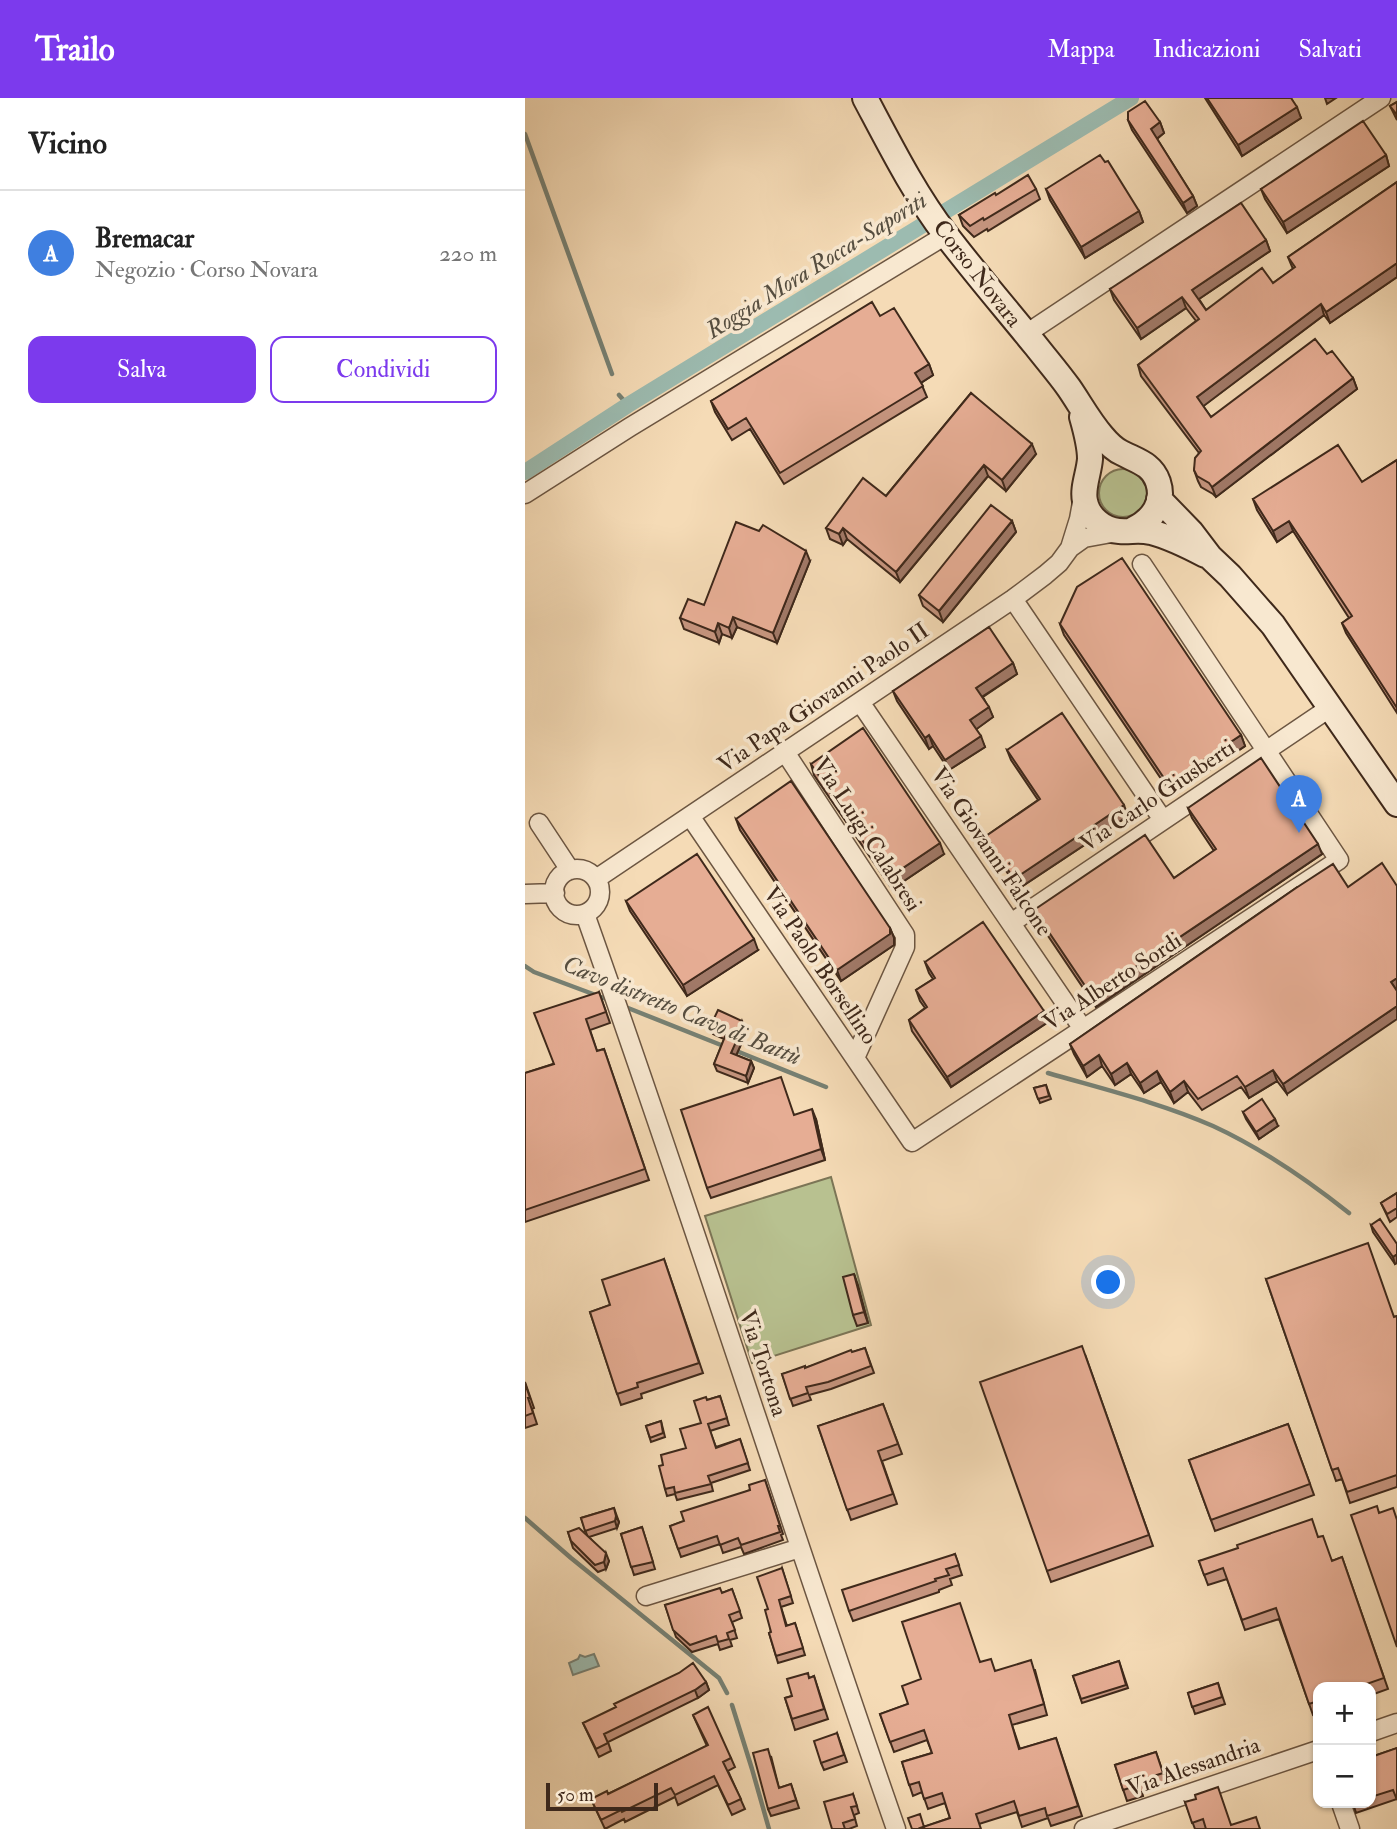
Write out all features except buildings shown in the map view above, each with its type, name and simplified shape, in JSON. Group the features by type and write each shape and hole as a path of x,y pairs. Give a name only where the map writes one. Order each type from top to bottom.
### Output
{"main road":[{"name":"Corso Novara","path":"865,98 907,176 938,223 1069,389 1103,438 1121,453 1144,463 1152,471 1158,481 1159,499 1273,625 1397,804"},
{"name":"Corso Novara","path":"1079,406 1090,456 1085,502 1098,523 1108,529 1162,535 1210,557"},
{"path":"1085,484 1095,467 1106,459 1120,456 1134,458"},
{"path":"1128,530 1144,525 1157,509 1159,499"}],"street":[{"path":"1026,334 1381,98"},
{"path":"525,494 630,427 776,340 938,223"},
{"name":"Via Papa Giovanni Paolo II","path":"1070,548 1079,519 1085,484"},
{"name":"Via Papa Giovanni Paolo II","path":"596,879 1013,599 1059,563 1070,548 1084,538 1128,530"},
{"path":"1142,564 1266,751"},
{"path":"1013,599 1163,820"},
{"name":"Via Giovanni Falcone","path":"860,702 1083,1029"},
{"name":"Via Carlo Giusberti","path":"1011,923 1331,707"},
{"name":"Via Alberto Sordi","path":"912,1142 1339,860 1266,751"},
{"name":"Via Luigi Calabresi","path":"785,752 905,935 905,947 855,1058"},
{"name":"Via Paolo Borsellino","path":"690,816 912,1142"},
{"path":"539,823 570,870"},
{"path":"570,870 585,870 596,879 599,899 591,910 578,915 564,911 556,900 559,879 570,870"},
{"path":"525,894 555,893"},
{"name":"Via Tortona","path":"585,914 896,1829"},
{"path":"646,1596 800,1548"},
{"path":"1376,1730 1397,1723"},
{"name":"Via Alessandria","path":"1084,1829 1313,1752"},
{"path":"1343,1808 1350,1829"}],"green space":[{"path":"1123,469 1132,470 1140,476 1146,484 1146,502 1140,510 1132,516 1123,517 1114,516 1106,510 1100,502 1099,493 1100,484 1106,476 1114,470"},
{"path":"831,1177 871,1325 752,1363 705,1216"}],"water":[{"path":"594,1654 599,1666 573,1675 569,1663 580,1655 585,1657"}],"waterway":[{"name":"Roggia Mora Rocca-Saporiti","path":"525,472 628,405 1131,98"},
{"path":"525,134 612,374"},
{"path":"619,395 628,405"},
{"name":"Cavo distretto Cavo di Battù","path":"525,966 534,972 609,1000"},
{"name":"Cavo distretto Cavo di Battù","path":"623,1006 726,1047"},
{"name":"Cavo distretto Cavo di Battù","path":"734,1050 826,1087"},
{"name":"Cavo distretto Cavo di Battù","path":"1048,1073 1152,1103 1213,1126 1284,1165 1349,1213"},
{"name":"Cavo distretto Cavo di Battù","path":"525,1518 719,1678 727,1693"},
{"name":"Cavo distretto Cavo di Battù","path":"732,1705 769,1829"}],"place":[{"name":"Bremacar","path":"1299,833"}]}
